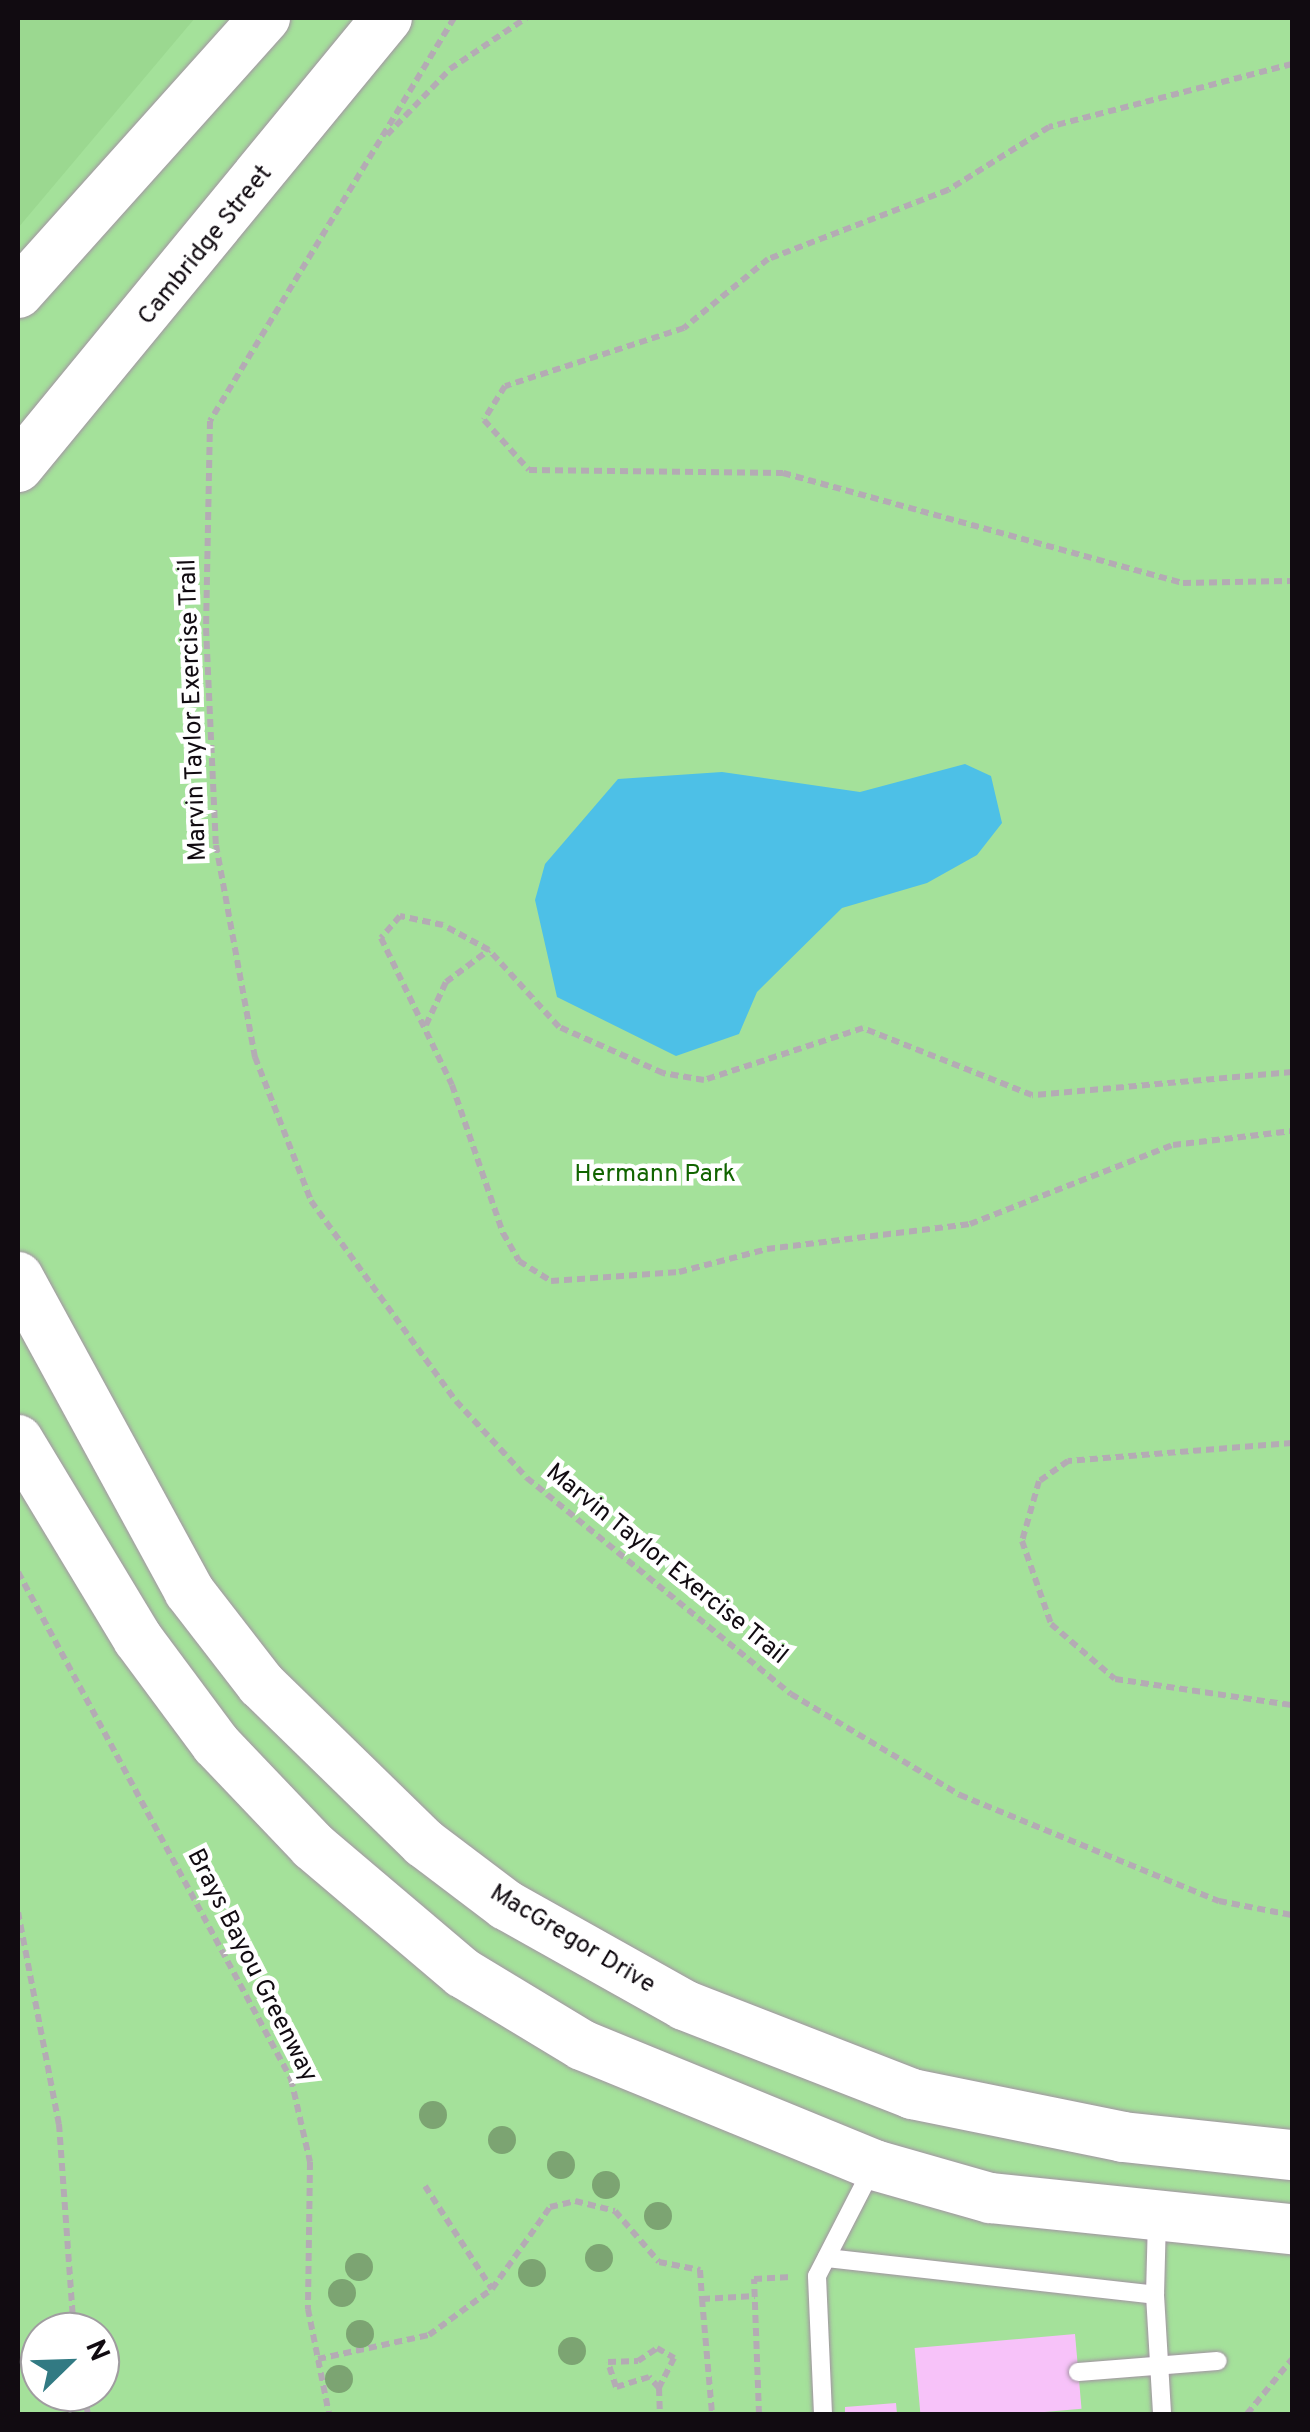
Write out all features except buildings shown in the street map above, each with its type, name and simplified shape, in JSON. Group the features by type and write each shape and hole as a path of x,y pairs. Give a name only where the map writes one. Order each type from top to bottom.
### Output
{"main road":[{"path":"18,293 265,18"},
{"name":"Cambridge Street","path":"18,468 386,18"},
{"name":"MacGregor Drive","path":"18,1277 190,1591 261,1684 424,1844 506,1905 684,2005 912,2094 1122,2137 1292,2154"},
{"path":"18,1440 138,1639 216,1744 328,1859 464,1972 582,2045 874,2165 990,2198 1157,2220 1292,2229"},
{"path":"874,2165 912,2094"}],"lane":[{"path":"824,2414 817,2276 874,2165"},
{"path":"1157,2220 1162,2414"},
{"path":"827,2258 1156,2294"},
{"path":"1078,2372 1218,2361"}],"path":[{"name":"Marvin Taylor Exercise Trail","path":"454,18 210,421 216,845 255,1057 311,1201 456,1401 527,1478 791,1694 960,1796 1219,1901 1292,1914"},
{"name":"Marvin Taylor Exercise Trail","path":"376,146 450,70 526,18"},
{"path":"1292,64 1048,127 948,190 768,259 684,328 563,360 506,386 484,420 529,470 783,473 1182,584 1292,581"},
{"path":"1292,1072 1032,1095 863,1028 704,1080 663,1073 559,1027 489,950 412,914 385,926 384,955 426,1026 503,1233 519,1262 551,1281 679,1272 766,1249 970,1224 1173,1144 1292,1131"},
{"path":"426,1026 446,982 489,950"},
{"path":"1292,1444 1068,1461 1040,1481 1022,1540 1051,1624 1116,1679 1292,1705"},
{"name":"Brays Bayou Greenway","path":"18,1572 291,2079 310,2162 308,2309 329,2414"},
{"path":"18,1912 59,2124 73,2312"},
{"path":"425,2186 492,2289"},
{"path":"318,2359 400,2347 492,2289 532,2224 574,2201 616,2211 659,2262 700,2270 712,2414"},
{"path":"759,2414 754,2279 817,2276"},
{"path":"702,2299 755,2296"},
{"path":"659,2388 675,2368 667,2352 608,2362 616,2387 650,2377 659,2388 660,2414"},
{"path":"1248,2414 1292,2359"}],"green space":[{"name":"Hermann Park","path":"18,18 1292,18 1292,2414 18,2414"},
{"path":"18,18 195,18 18,228"}],"water":[{"path":"965,764 991,776 1002,823 977,855 927,883 842,908 757,992 739,1034 676,1056 557,997 535,900 545,864 618,779 722,772 860,792"}]}
